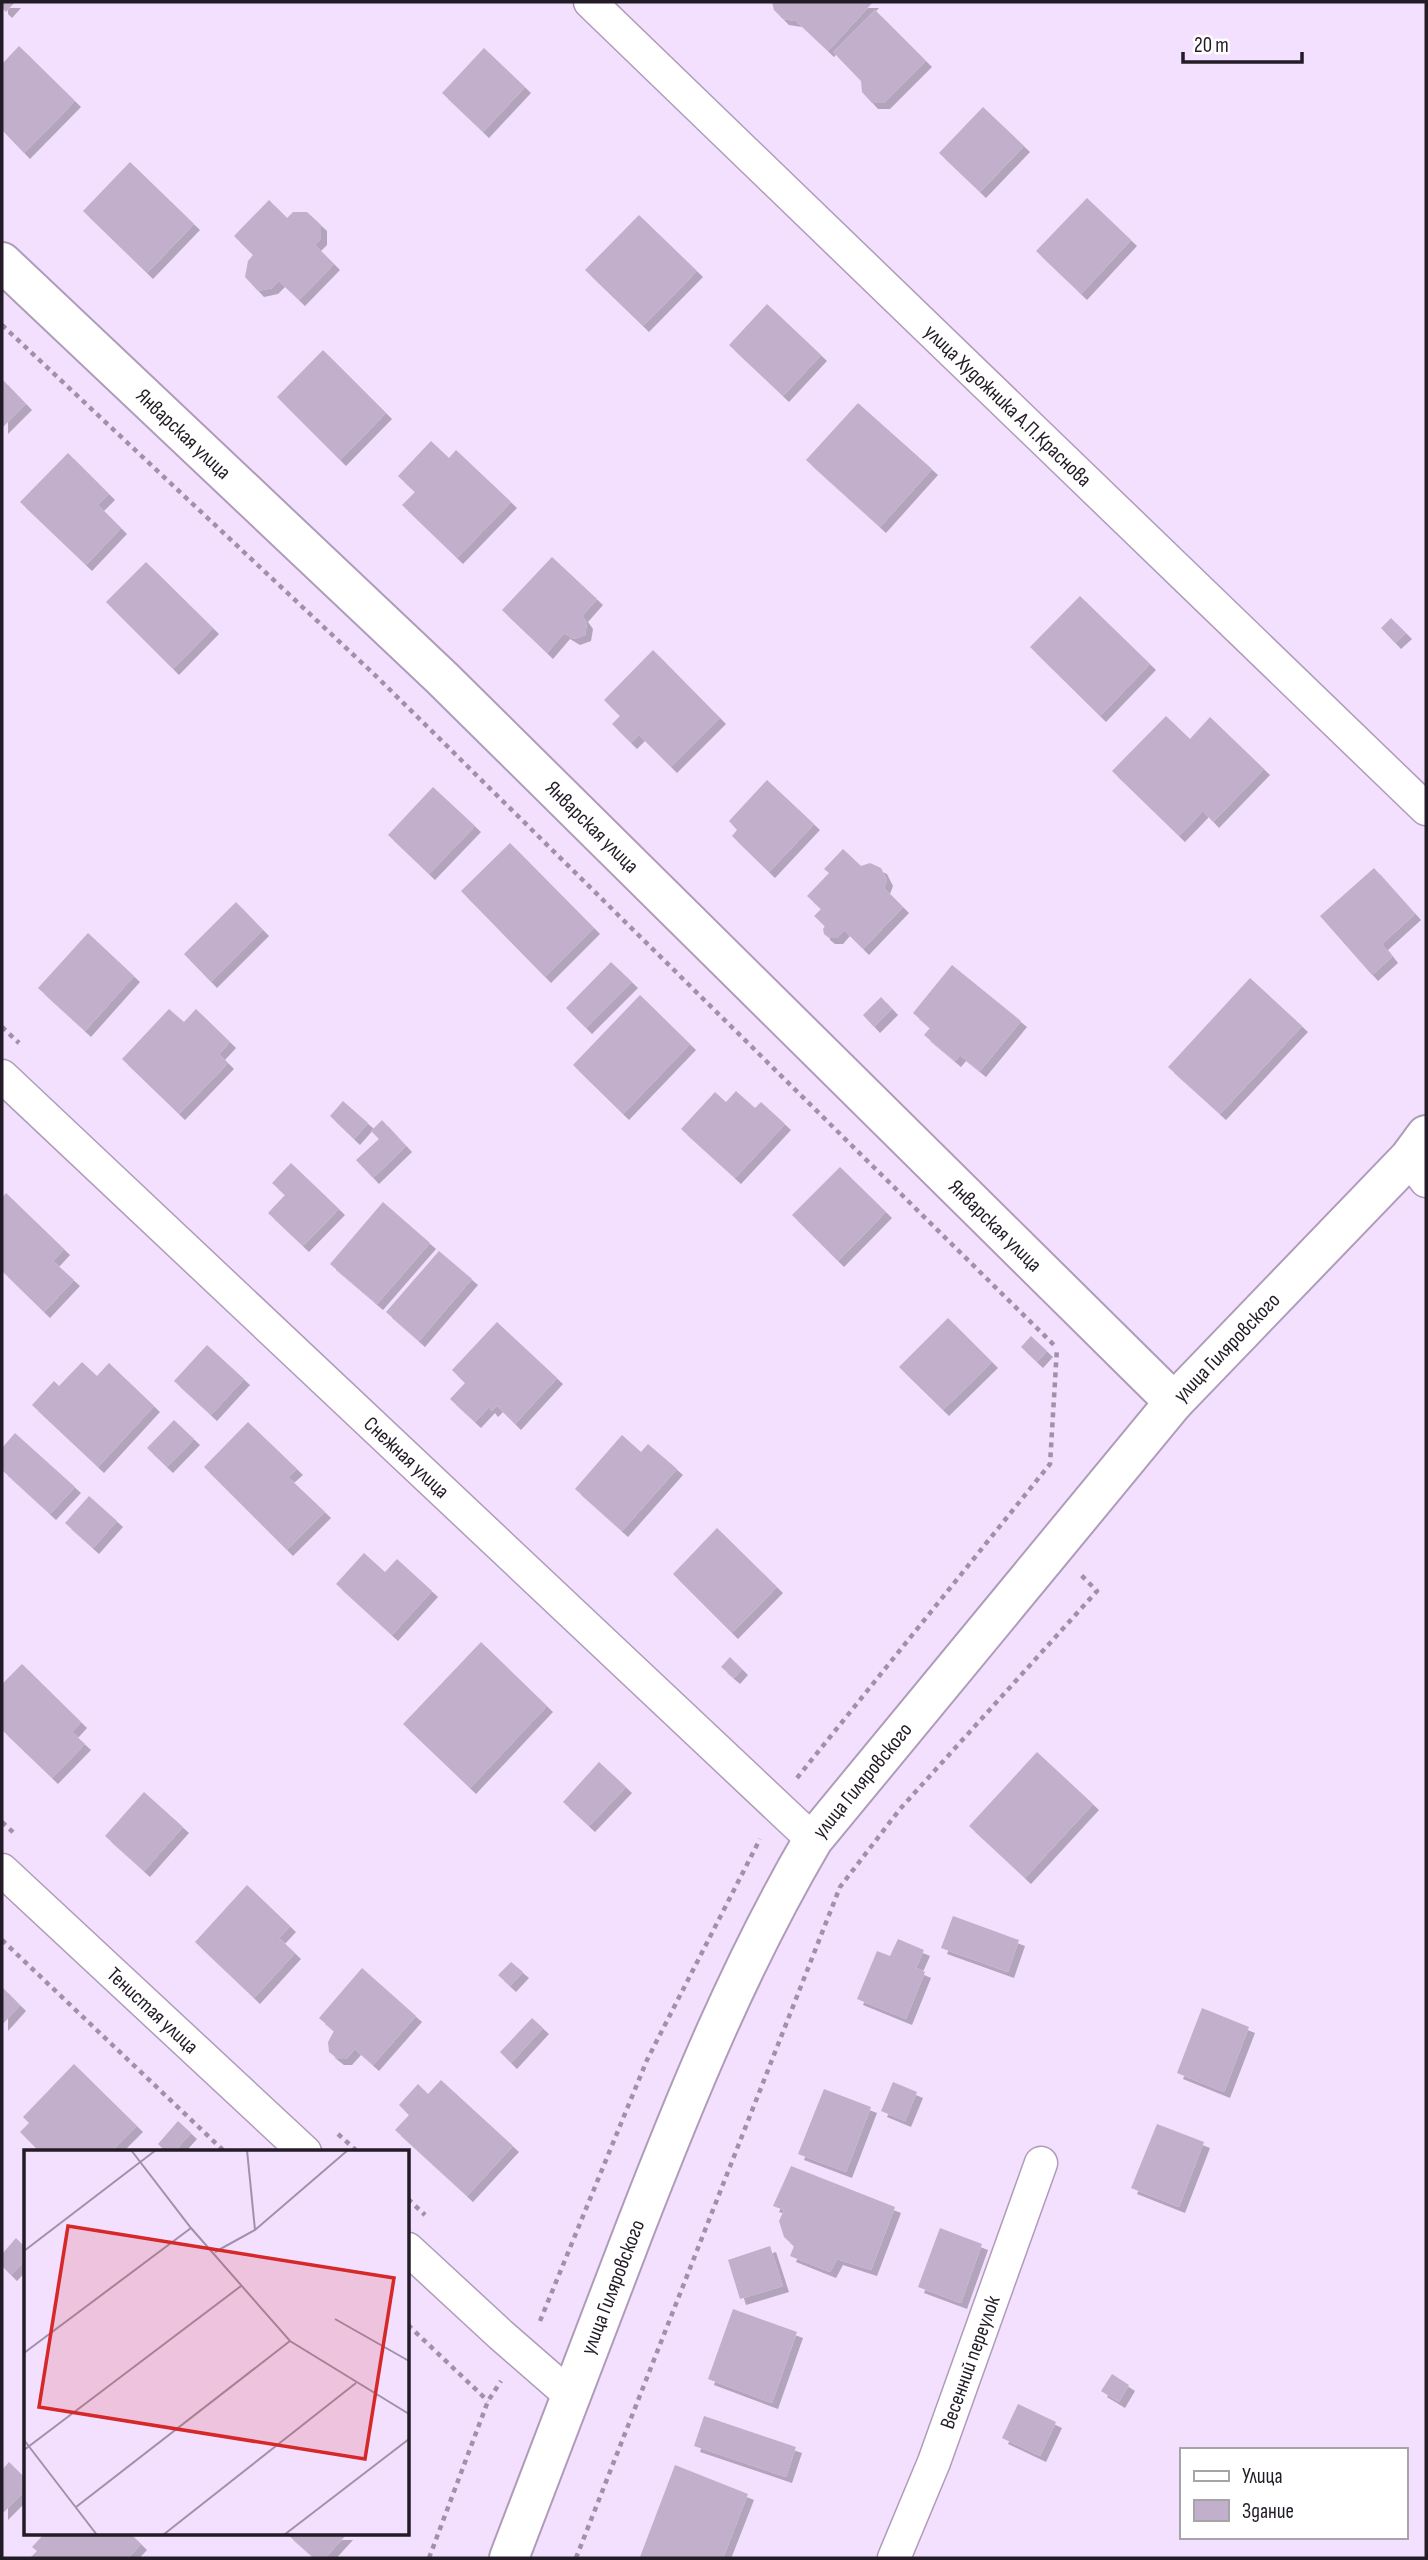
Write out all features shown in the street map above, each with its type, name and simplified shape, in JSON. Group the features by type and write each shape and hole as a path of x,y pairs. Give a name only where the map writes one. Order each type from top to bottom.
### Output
{"street":[{"name":"улица Художника А.П.Краснова","path":"590,2 1426,809"},
{"name":"Январская улица","path":"2,262 442,678 1174,1402"},
{"name":"Снежная улица","path":"2,1076 813,1840"},
{"name":"улица Гиляровского","path":"509,2558 667,2146 719,2021 778,1899 813,1840 1174,1402 1420,1158"},
{"name":"Тенистая улица","path":"2,1870 303,2150"},
{"name":"Весенний переулок","path":"894,2558 934,2462 1041,2163"},
{"path":"410,2251 571,2396"}],"path":[{"path":"2,325 377,677 1057,1348"},
{"path":"576,2558 840,1887 900,1810 1097,1591 1014,1508"},
{"path":"2,1940 224,2150"},
{"path":"410,2327 488,2401"}],"building":[{"path":"2,2 15,2 6,12 2,8"},
{"path":"772,2 873,2 828,51 796,21 783,19 774,10"},
{"path":"875,10 926,61 884,103 872,103 862,92 861,81 833,52"},
{"path":"19,46 75,101 24,153 2,130 2,64"},
{"path":"484,48 525,87 483,132 442,93"},
{"path":"983,107 1024,146 980,192 939,153"},
{"path":"130,162 194,224 147,273 83,211"},
{"path":"1087,198 1131,240 1081,294 1036,251"},
{"path":"269,200 287,218 293,212 307,212 321,225 321,239 315,245 334,264 299,300 279,281 272,288 258,291 245,277 248,261 253,255 234,236"},
{"path":"639,215 697,271 643,326 585,270"},
{"path":"767,304 821,355 783,396 729,345"},
{"path":"323,350 386,413 340,460 277,397"},
{"path":"2,379 26,404 2,428"},
{"path":"858,403 932,469 880,527 806,460"},
{"path":"431,441 449,458 456,450 511,502 457,558 402,505 415,492 398,476"},
{"path":"68,453 109,494 98,505 121,528 86,565 20,502"},
{"path":"552,557 597,599 582,616 587,623 585,635 574,639 564,633 547,653 502,610"},
{"path":"146,562 213,628 173,669 106,602"},
{"path":"1080,596 1150,664 1100,716 1030,647"},
{"path":"1391,618 1406,633 1395,643 1381,628"},
{"path":"653,650 720,718 671,767 639,735 631,743 612,724 620,716 604,700"},
{"path":"1166,716 1190,739 1210,717 1264,769 1213,822 1203,811 1179,836 1112,771"},
{"path":"767,780 814,824 769,872 732,836 737,830 729,821"},
{"path":"433,787 475,826 429,874 388,835"},
{"path":"510,843 594,928 545,977 461,891"},
{"path":"843,849 861,866 870,863 881,868 887,880 884,888 903,907 863,949 844,930 837,938 829,938 824,934 825,926 814,916 821,909 807,896 829,873 824,869"},
{"path":"1374,868 1415,914 1382,944 1392,957 1372,975 1320,916"},
{"path":"236,902 263,930 211,982 184,954"},
{"path":"88,933 134,976 85,1031 38,988"},
{"path":"611,962 632,982 586,1028 566,1008"},
{"path":"952,965 1021,1021 980,1071 960,1055 955,1061 924,1035 930,1028 913,1013"},
{"path":"1250,978 1302,1026 1220,1114 1168,1067"},
{"path":"640,995 690,1044 623,1114 573,1065"},
{"path":"881,997 892,1009 874,1027 863,1015"},
{"path":"169,1009 184,1022 196,1009 230,1042 219,1054 228,1063 179,1114 122,1059"},
{"path":"736,1091 755,1108 761,1102 785,1124 735,1178 681,1129 715,1092 726,1102"},
{"path":"343,1101 368,1123 354,1139 330,1116"},
{"path":"382,1120 406,1146 373,1178 356,1160 379,1139 371,1131"},
{"path":"291,1163 339,1209 303,1246 268,1213 285,1195 272,1183"},
{"path":"840,1167 886,1212 838,1261 792,1215"},
{"path":"6,1193 64,1249 53,1261 74,1280 44,1312 2,1271 2,1198"},
{"path":"383,1202 430,1243 377,1304 330,1264"},
{"path":"439,1251 472,1279 419,1341 386,1312"},
{"path":"948,1318 992,1362 943,1410 899,1367"},
{"path":"497,1322 557,1378 515,1424 497,1406 492,1411 489,1407 475,1422 450,1399 465,1383 452,1370"},
{"path":"1031,1336 1047,1351 1037,1362 1021,1347"},
{"path":"207,1345 244,1379 211,1415 174,1381"},
{"path":"82,1362 97,1376 109,1363 154,1406 98,1467 32,1405 54,1381 59,1386"},
{"path":"174,1420 194,1439 167,1467 147,1448"},
{"path":"248,1422 297,1469 288,1477 325,1512 287,1550 204,1467"},
{"path":"15,1433 75,1487 50,1514 2,1470 2,1448"},
{"path":"622,1435 641,1452 648,1444 677,1469 622,1531 575,1489"},
{"path":"89,1496 117,1521 93,1548 65,1523"},
{"path":"717,1528 777,1587 732,1633 673,1574"},
{"path":"364,1553 385,1572 397,1559 432,1591 392,1635 336,1584"},
{"path":"481,1642 547,1706 470,1788 403,1724"},
{"path":"730,1657 742,1669 734,1678 721,1667"},
{"path":"22,1664 81,1722 72,1732 85,1744 52,1778 2,1730 2,1684"},
{"path":"1037,1752 1093,1804 1025,1878 969,1826"},
{"path":"599,1762 626,1787 589,1826 563,1802"},
{"path":"144,1792 183,1827 144,1871 105,1836"},
{"path":"247,1885 290,1926 279,1938 295,1953 254,1998 195,1942"},
{"path":"953,1916 1019,1940 1008,1972 941,1948"},
{"path":"898,1939 924,1950 916,1968 925,1972 906,2019 857,1999 877,1951 890,1956"},
{"path":"511,1962 523,1972 510,1986 498,1975"},
{"path":"362,1968 416,2016 373,2065 355,2049 346,2059 338,2059 329,2052 328,2042 334,2031 319,2018"},
{"path":"2,1987 20,2005 2,2025"},
{"path":"1202,2008 1249,2027 1224,2092 1177,2073"},
{"path":"532,2018 543,2028 511,2063 500,2052"},
{"path":"74,2064 137,2126 113,2150 38,2150 20,2132 29,2123 23,2117"},
{"path":"441,2080 513,2146 467,2196 395,2130 409,2115 399,2105 418,2084 428,2094"},
{"path":"893,2082 917,2092 905,2121 881,2111"},
{"path":"824,2089 871,2107 846,2172 798,2154"},
{"path":"178,2121 191,2133 176,2150 164,2150 158,2144"},
{"path":"1157,2124 1204,2142 1179,2207 1131,2188"},
{"path":"791,2166 895,2207 871,2270 837,2259 830,2272 790,2256 794,2246 784,2237 779,2221 784,2210 773,2206"},
{"path":"940,2228 982,2244 961,2303 918,2287"},
{"path":"16,2238 24,2246 24,2261 11,2275 2,2266 2,2254"},
{"path":"770,2246 783,2286 740,2299 728,2260"},
{"path":"733,2309 797,2332 772,2403 708,2379"},
{"path":"1112,2374 1129,2385 1119,2402 1101,2391"},
{"path":"1018,2404 1056,2422 1040,2456 1002,2438"},
{"path":"704,2416 796,2447 786,2477 694,2446"},
{"path":"9,2462 24,2477 24,2492 2,2514 2,2470"},
{"path":"675,2465 748,2494 723,2558 640,2557"},
{"path":"42,2536 133,2536 141,2544 128,2558 30,2558 37,2551 32,2547"},
{"path":"289,2536 345,2536 325,2558 314,2558"}]}
